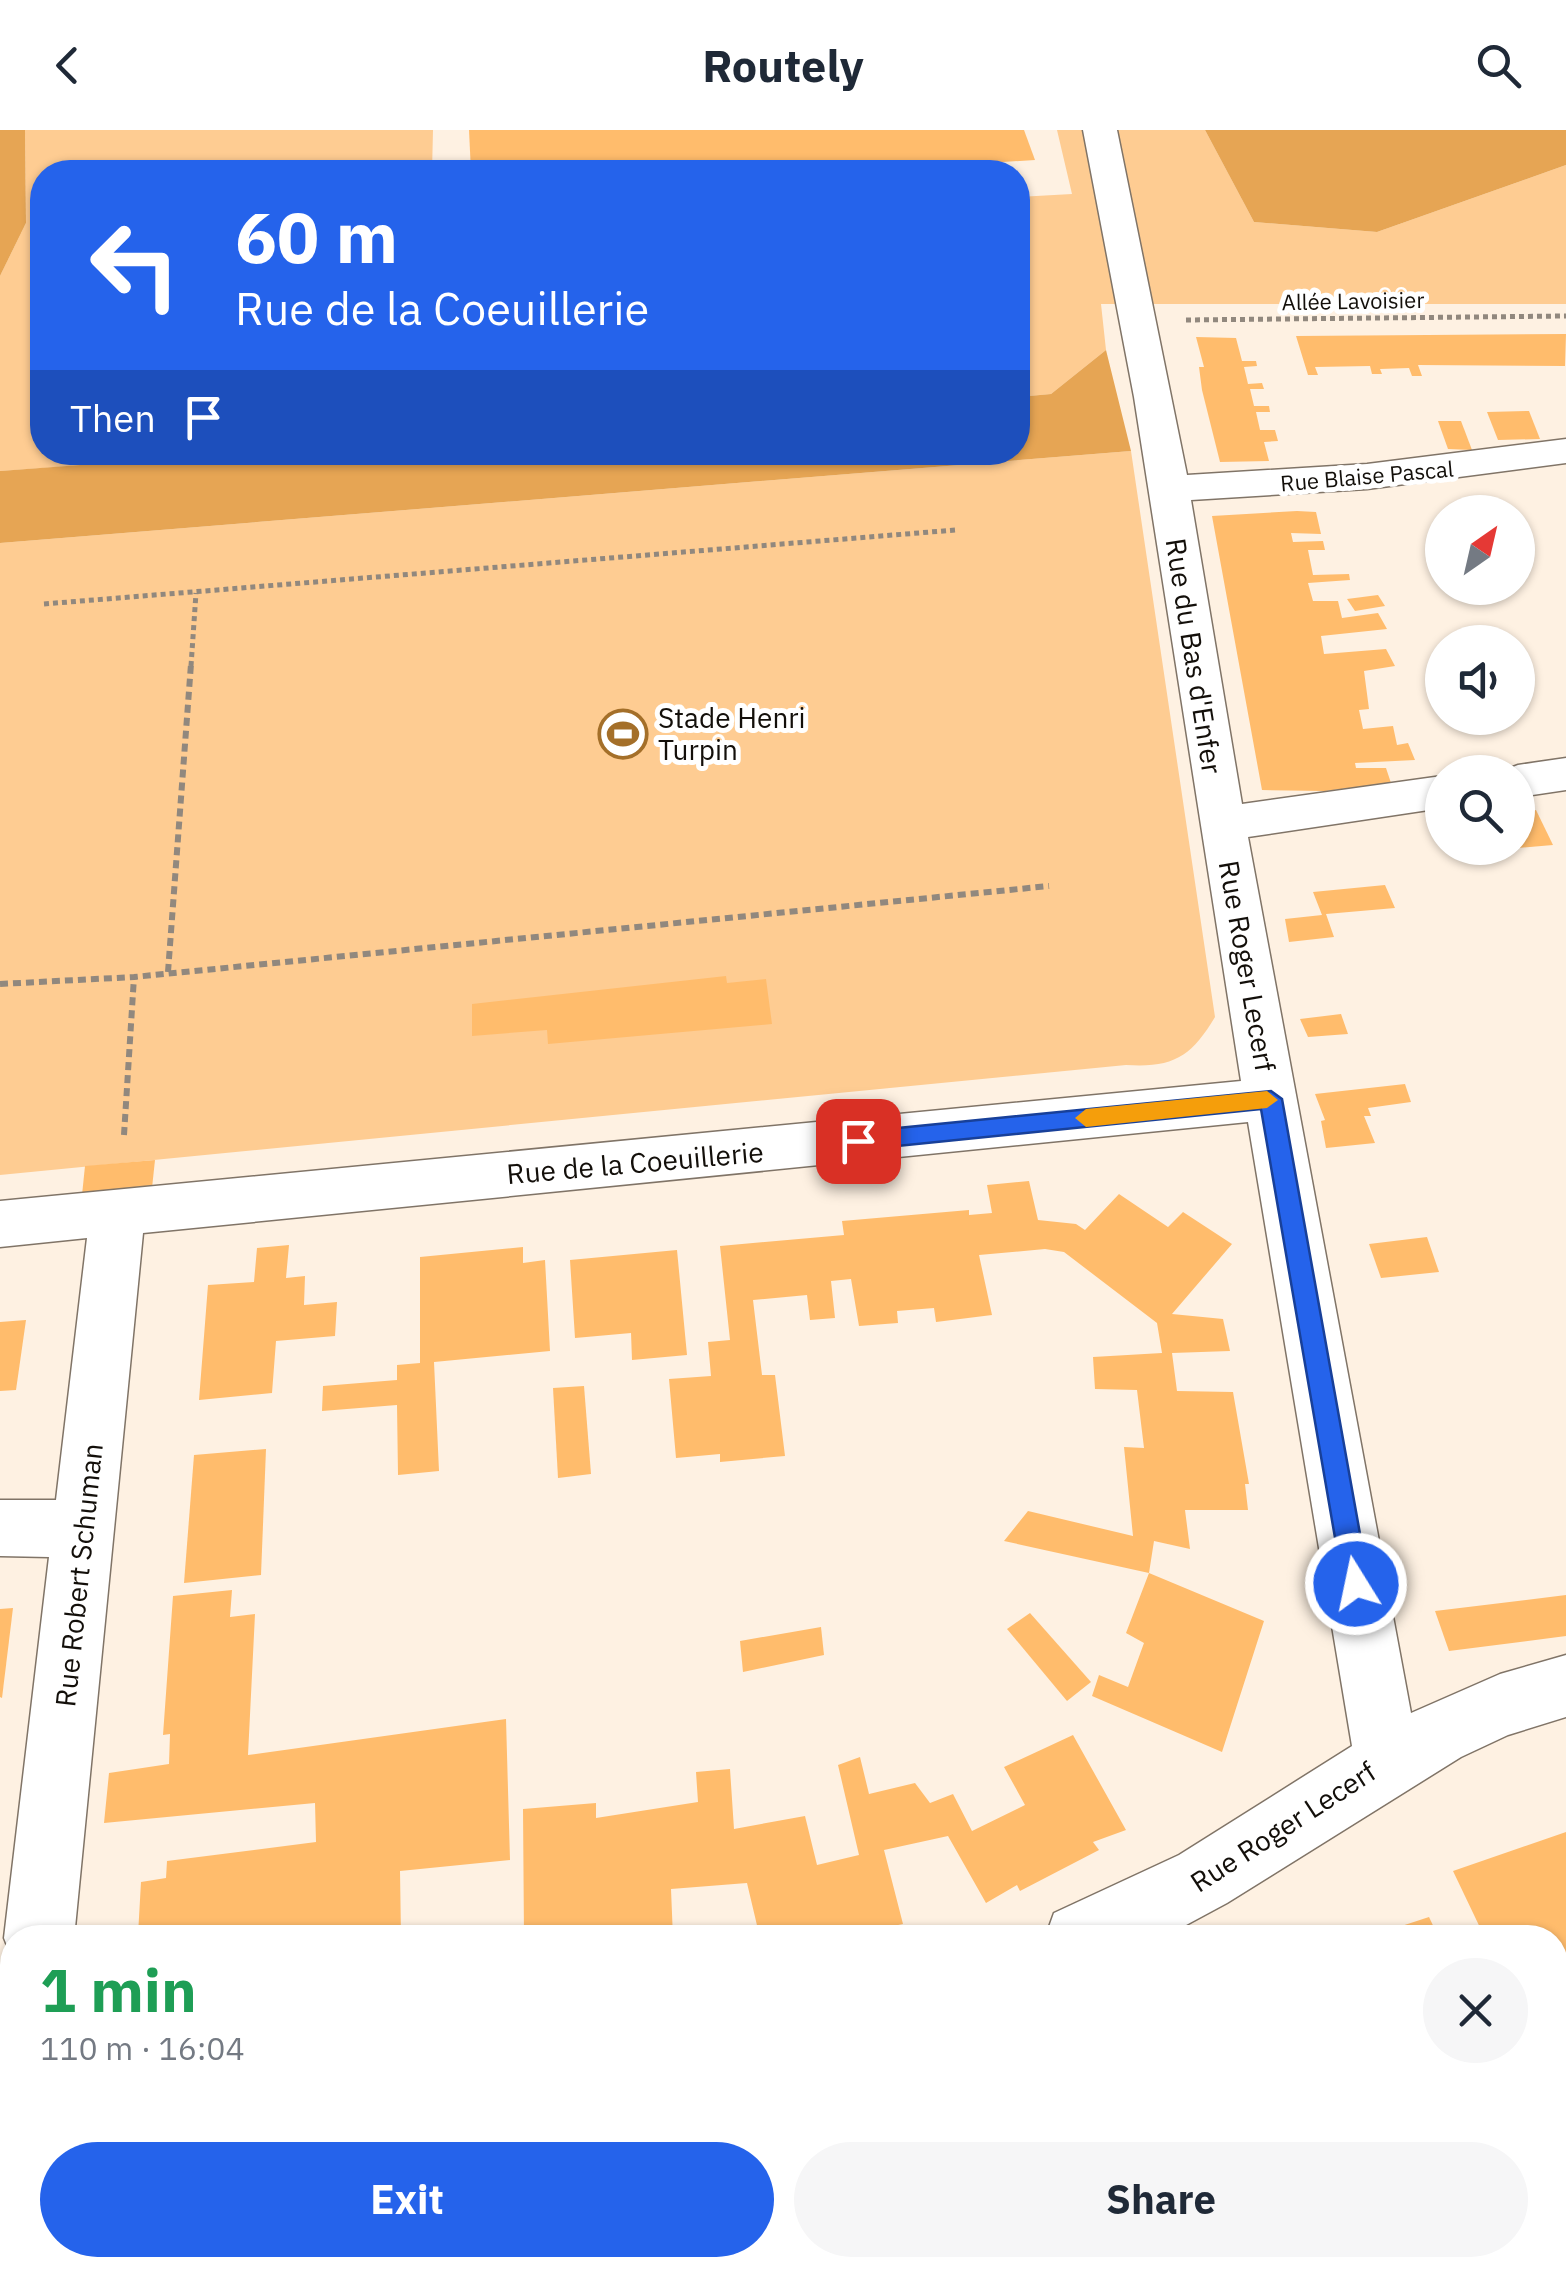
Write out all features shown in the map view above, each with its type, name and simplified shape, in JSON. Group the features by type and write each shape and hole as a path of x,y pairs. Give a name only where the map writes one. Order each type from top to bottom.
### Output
{"street":[{"name":"Rue du Bas d'Enfer","path":"1100,130 1140,321 1222,824"},
{"name":"Rue Blaise Pascal","path":"1167,488 1392,461 1566,451"},
{"path":"1535,779 1566,774"},
{"path":"1222,824 1425,794"},
{"name":"Rue Roger Lecerf","path":"1110,1925 1204,1880 1387,1761 1222,824"},
{"name":"Rue de la Coeuillerie","path":"0,1224 1271,1099"},
{"name":"Rue Robert Schuman","path":"39,1925 118,1212"},
{"path":"0,1528 84,1529"},
{"path":"1387,1761 1495,1708 1566,1686"}],"path":[{"name":"Allée Lavoisier","path":"1140,321 1566,316"},
{"path":"44,604 955,530"},
{"path":"168,972 196,592"},
{"path":"0,984 134,976 1049,886"},
{"path":"124,1135 134,976"}],"shaded area":[{"path":"0,130 25,130 26,223 0,276"},
{"path":"25,130 433,130 432,160 30,160 30,465 84,465 0,471 0,276 26,223"},
{"path":"1057,130 1205,130 1254,222 1377,232 1566,165 1566,304 1101,304 1106,350 1051,394 1030,396 1030,196 1072,194"},
{"path":"1205,130 1566,130 1566,165 1377,232 1254,222"},
{"path":"1106,350 1131,451 1030,459 1030,396 1051,394"},
{"path":"1131,451 1215,1017 1189,1051 1156,1064 0,1175 0,543 959,465 1030,465 1030,459"},
{"path":"80,465 959,465 0,543 0,471"}],"building":[{"path":"469,130 1024,130 1035,160 1030,160 470,160"},
{"path":"1566,334 1565,366 1418,365 1422,376 1412,376 1409,368 1380,369 1382,374 1372,374 1370,366 1315,367 1318,375 1308,375 1296,336"},
{"path":"1196,337 1236,338 1242,361 1256,361 1257,366 1244,367 1248,384 1262,383 1264,389 1250,389 1254,406 1269,406 1270,412 1256,412 1260,430 1275,430 1278,441 1264,442 1269,461 1220,462 1202,390 1199,367 1204,367"},
{"path":"1529,411 1540,439 1498,440 1487,412"},
{"path":"1438,421 1461,421 1472,450 1448,449"},
{"path":"1316,512 1321,534 1291,533 1293,542 1323,541 1325,550 1308,550 1313,575 1349,574 1350,580 1308,583 1313,601 1338,601 1342,618 1378,613 1387,629 1321,636 1324,654 1386,649 1395,666 1364,671 1369,709 1359,710 1363,729 1393,726 1397,745 1408,743 1415,760 1355,763 1356,768 1386,768 1391,783 1325,791 1262,790 1212,516"},
{"path":"1378,595 1385,606 1355,611 1347,599"},
{"path":"1536,810 1553,845 1535,847"},
{"path":"1385,885 1395,908 1326,914 1334,937 1289,942 1285,919 1322,915 1313,892"},
{"path":"726,976 727,983 766,979 772,1024 548,1044 547,1030 472,1036 472,1004"},
{"path":"1341,1014 1348,1034 1308,1037 1300,1019"},
{"path":"1405,1084 1411,1102 1368,1108 1371,1116 1364,1116 1375,1143 1326,1148 1321,1121 1325,1120 1315,1094"},
{"path":"155,1160 152,1188 82,1195 85,1166"},
{"path":"1029,1181 1038,1220 1076,1224 1085,1230 1119,1194 1168,1227 1183,1212 1232,1244 1172,1314 1223,1319 1230,1351 1172,1353 1177,1391 1233,1392 1249,1484 1245,1484 1248,1510 1185,1510 1190,1549 1154,1541 1149,1573 1004,1541 1028,1511 1133,1536 1124,1447 1144,1448 1137,1390 1095,1389 1093,1357 1162,1353 1157,1323 1064,1252 1045,1249 979,1255 992,1315 936,1322 934,1308 897,1311 898,1323 859,1326 851,1279 831,1281 835,1318 810,1320 807,1295 753,1300 762,1375 775,1375 785,1456 720,1462 720,1454 676,1458 669,1379 711,1376 708,1342 730,1340 720,1246 844,1235 842,1221 969,1210 969,1215 992,1213 987,1185"},
{"path":"1427,1237 1439,1272 1381,1278 1369,1244"},
{"path":"289,1245 286,1278 305,1276 304,1305 337,1302 335,1336 276,1341 272,1393 199,1400 208,1285 254,1282 257,1248"},
{"path":"523,1247 523,1263 545,1260 550,1351 434,1362 439,1471 398,1475 397,1405 322,1411 323,1386 397,1380 397,1365 420,1363 420,1257"},
{"path":"677,1250 687,1355 632,1360 631,1333 575,1338 570,1260"},
{"path":"26,1320 16,1390 0,1391 0,1322"},
{"path":"584,1386 591,1474 558,1478 553,1388"},
{"path":"266,1449 261,1575 184,1583 194,1455"},
{"path":"1149,1573 1264,1621 1222,1752 1092,1696 1099,1675 1128,1687 1144,1643 1126,1633"},
{"path":"232,1590 230,1617 255,1614 248,1755 506,1719 510,1860 400,1871 401,1925 139,1925 141,1882 166,1878 167,1861 316,1842 315,1803 104,1823 109,1773 169,1764 170,1734 163,1735 173,1596"},
{"path":"1566,1595 1566,1636 1449,1651 1435,1611"},
{"path":"13,1608 2,1698 0,1609"},
{"path":"1030,1613 1091,1682 1067,1701 1007,1629"},
{"path":"821,1627 824,1655 743,1672 740,1641"},
{"path":"1073,1735 1126,1830 1093,1842 1099,1850 1020,1891 1017,1885 986,1903 948,1836 884,1850 903,1924 898,1925 757,1925 747,1883 671,1889 672,1925 524,1925 523,1809 596,1803 596,1818 698,1802 696,1772 730,1769 734,1829 805,1816 817,1865 859,1855 838,1765 860,1757 869,1794 915,1783 930,1803 953,1794 972,1831 1025,1805 1004,1767"},
{"path":"1566,1832 1566,1925 1479,1925 1453,1871"},
{"path":"1429,1917 1433,1925 1405,1925"}],"slow traffic":[{"path":"1086,1118 1267,1100"}],"place":[{"name":"Stade Henri Turpin","path":"623,734"}],"route":[{"path":"858,1141 1271,1099 1356,1584"}]}
